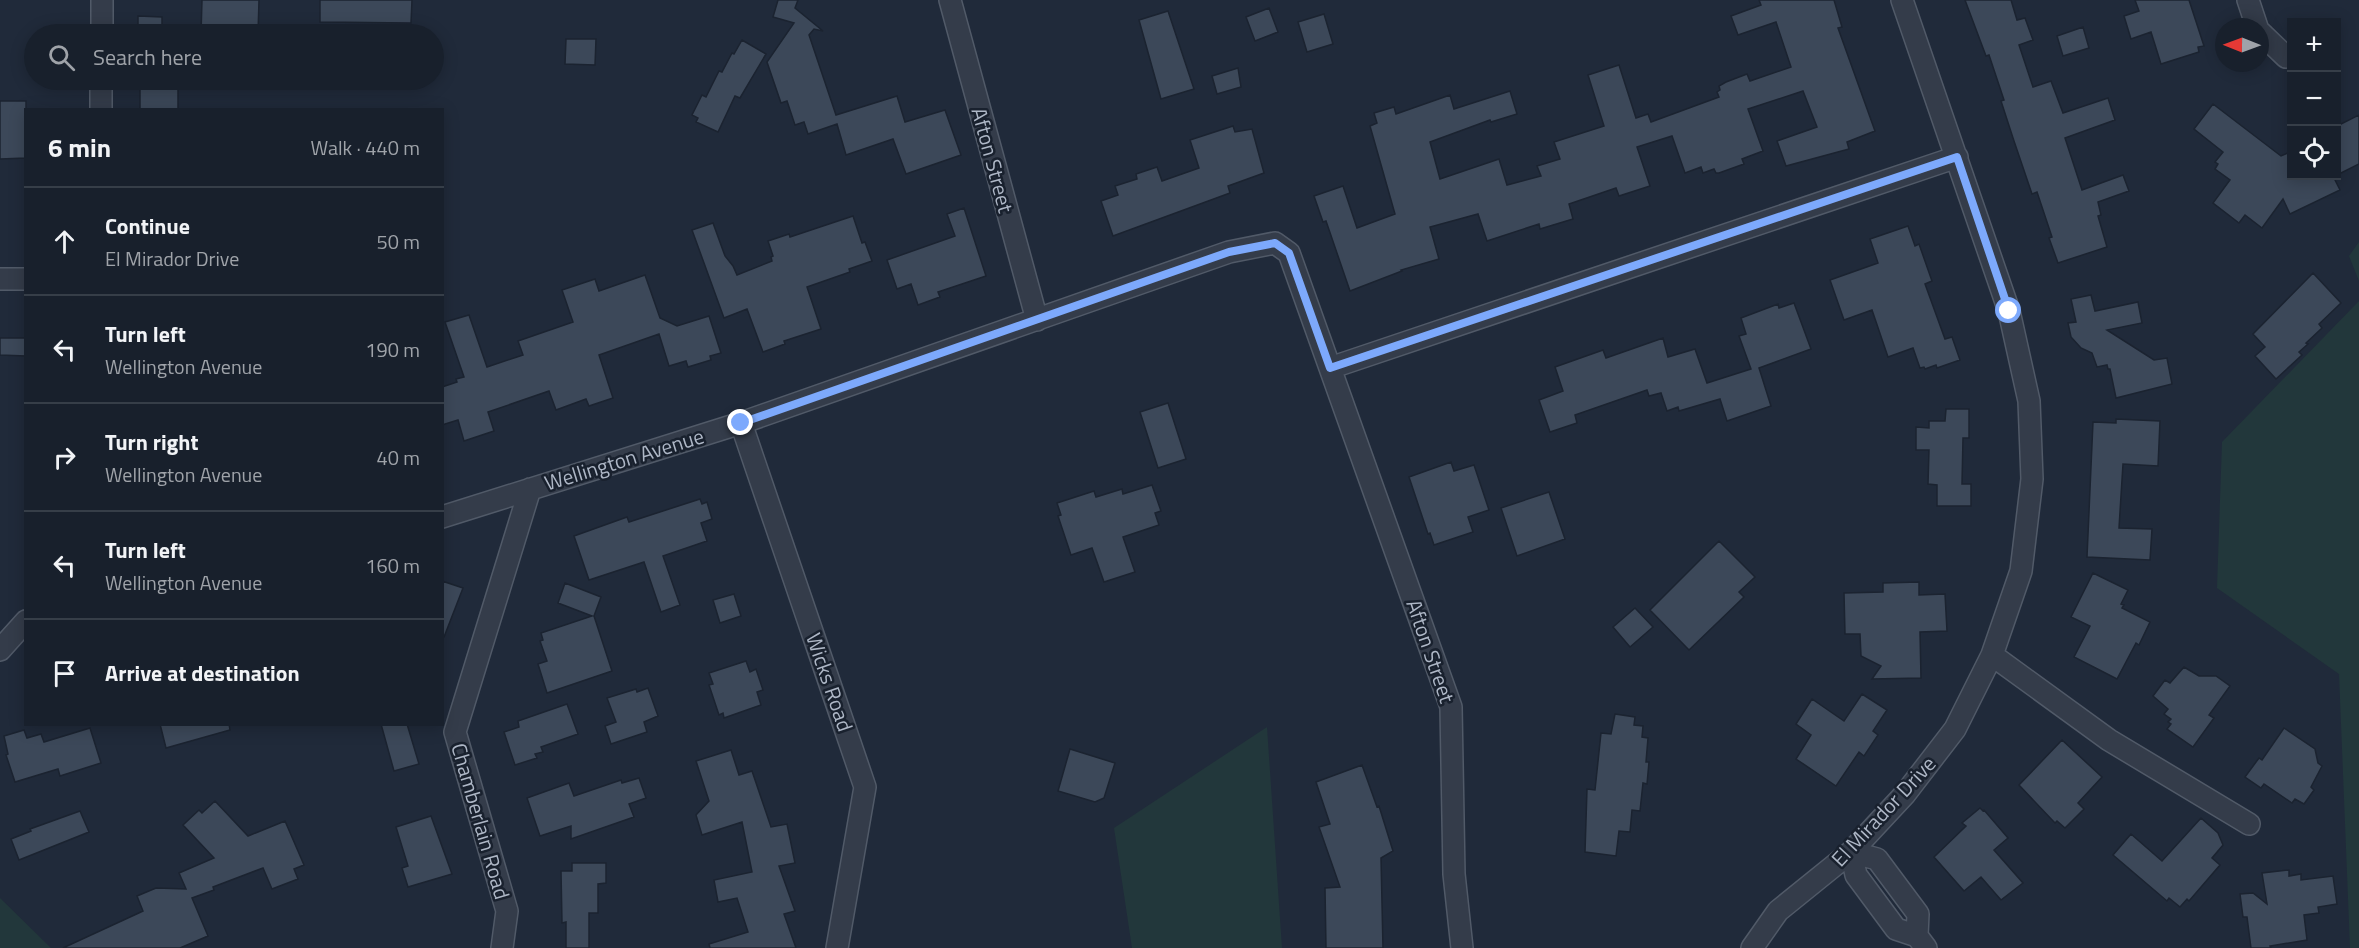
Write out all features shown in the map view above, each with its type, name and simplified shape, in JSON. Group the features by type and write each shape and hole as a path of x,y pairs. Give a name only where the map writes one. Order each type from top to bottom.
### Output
{"street":[{"path":"102,0 102,24"},
{"name":"Afton Street","path":"950,0 1037,320"},
{"name":"El Mirador Drive","path":"1752,948 1778,911 1851,852 1905,794 1955,729 1992,655 2021,571 2032,479 2029,401 2009,311 1902,0"},
{"path":"2248,0 2254,18"},
{"path":"2269,41 2286,57"},
{"path":"102,90 102,108"},
{"path":"1330,368 1957,157"},
{"name":"Wellington Avenue","path":"444,516 741,423 1229,252 1275,243 1289,253 1330,368"},
{"path":"0,279 24,279"},
{"name":"Afton Street","path":"1330,368 1451,707 1454,874 1462,948"},
{"name":"Wicks Road","path":"741,423 866,787 837,948"},
{"name":"Chamberlain Road","path":"502,948 507,911 455,732 530,489"},
{"path":"0,651 24,623"},
{"path":"0,651 24,647"},
{"path":"1992,655 2109,740 2249,824"},
{"path":"1851,852 1876,859 1918,914 1922,942"}],"green space":[{"path":"2359,242 2359,281 2349,256"},
{"path":"2359,301 2359,948 2350,948 2339,674 2217,588 2222,442"},
{"path":"1267,727 1282,948 1132,948 1114,828"},
{"path":"0,898 51,948 0,948"}],"building":[{"path":"202,0 259,0 258,24 201,24"},
{"path":"320,0 412,0 411,23 320,22"},
{"path":"778,0 798,0 795,8 823,31 814,29 809,35 836,115 897,96 905,122 945,110 961,155 906,174 893,139 846,155 837,124 808,134 804,122 795,125 787,101 781,103 767,62 794,23 773,17"},
{"path":"1759,0 1834,0 1842,27 1838,28 1875,131 1847,142 1849,149 1786,166 1777,141 1817,127 1803,91 1748,109 1763,151 1742,159 1744,164 1719,173 1716,173 1714,169 1703,173 1701,167 1685,173 1672,136 1637,147 1650,186 1619,196 1616,188 1569,204 1573,219 1540,229 1539,224 1487,241 1478,214 1430,227 1439,259 1401,270 1350,291 1326,221 1323,222 1314,196 1343,186 1357,228 1395,214 1370,126 1377,123 1374,113 1394,107 1396,114 1450,95 1454,109 1510,91 1517,114 1491,122 1490,120 1430,142 1440,179 1499,159 1507,185 1541,176 1537,166 1560,159 1554,142 1604,126 1588,75 1619,65 1636,118 1648,114 1651,122 1719,97 1717,92 1720,90 1719,86 1726,82 1747,74 1750,81 1791,67 1776,22 1738,35 1731,16 1761,5"},
{"path":"1965,0 2011,0 2017,20 2025,18 2033,40 2019,45 2033,87 2051,81 2063,113 2108,98 2115,120 2065,138 2082,190 2123,175 2129,191 2098,202 2101,215 2098,216 2107,247 2058,263 2037,192 2032,194 2014,141 2001,101 2004,100 1989,55 1986,56"},
{"path":"2135,0 2189,0 2204,46 2198,47 2199,52 2161,64 2151,32 2131,39 2124,16 2139,11"},
{"path":"1269,8 1278,32 1255,41 1246,17"},
{"path":"1168,11 1194,89 1161,99 1139,20"},
{"path":"1324,14 1333,44 1307,52 1298,22"},
{"path":"138,16 162,17 162,24 138,24"},
{"path":"2083,27 2089,48 2063,56 2057,36"},
{"path":"566,39 596,39 595,65 565,64"},
{"path":"742,40 766,54 740,98 735,96 718,132 696,122 698,118 692,115 702,95 706,97 719,71 722,72"},
{"path":"1238,68 1241,87 1217,94 1212,76"},
{"path":"140,90 178,90 178,108 140,108"},
{"path":"0,101 26,101 24,158 0,159"},
{"path":"2213,104 2281,156 2287,153 2287,180 2335,180 2340,190 2290,214 2283,199 2262,228 2245,215 2239,223 2213,203 2230,180 2215,169 2218,164 2215,162 2223,152 2194,129"},
{"path":"2359,115 2359,164 2341,173 2341,126"},
{"path":"1233,126 1235,132 1252,129 1264,173 1228,186 1230,193 1113,236 1101,201 1118,195 1115,186 1137,179 1136,174 1157,167 1162,181 1199,168 1190,140"},
{"path":"964,208 986,276 938,292 940,297 918,305 911,284 897,289 887,260 955,236 947,214"},
{"path":"853,216 862,243 865,242 872,261 849,269 850,272 807,287 821,329 784,341 785,344 763,352 747,309 724,318 692,230 713,223 725,256 737,275 772,261 773,256 768,241 789,234 790,237"},
{"path":"1908,226 1915,246 1919,244 1932,281 1925,284 1945,339 1952,337 1960,360 1937,368 1936,365 1925,369 1920,368 1913,348 1888,357 1872,310 1844,320 1830,280 1878,263 1870,239"},
{"path":"2313,273 2341,303 2319,324 2322,328 2299,352 2302,355 2276,379 2255,356 2265,347 2253,334"},
{"path":"645,275 660,318 677,326 709,316 721,353 710,356 711,360 688,367 686,361 669,366 659,334 599,355 613,398 589,406 586,399 556,410 549,391 488,412 494,431 464,441 458,420 444,424 444,386 464,377 445,322 469,315 487,367 523,355 518,341 573,322 562,290 595,279 599,291"},
{"path":"2091,295 2095,311 2138,302 2142,323 2107,330 2154,360 2167,358 2172,384 2116,398 2110,369 2107,365 2097,367 2092,353 2081,348 2071,337 2068,323 2076,322 2071,299"},
{"path":"1794,303 1811,349 1759,368 1771,406 1727,421 1720,399 1679,411 1678,407 1667,411 1661,393 1649,396 1647,390 1575,415 1577,423 1550,432 1539,400 1563,391 1555,367 1603,350 1606,358 1663,338 1668,357 1695,349 1707,383 1751,369 1739,336 1746,334 1741,318 1778,304 1779,308"},
{"path":"0,338 24,338 24,356 0,355"},
{"path":"1168,403 1186,459 1158,468 1140,412"},
{"path":"1946,409 1969,409 1969,438 1963,438 1962,484 1971,484 1971,506 1937,506 1937,485 1928,484 1929,450 1916,450 1916,427 1929,428 1929,421 1945,421"},
{"path":"2116,419 2160,421 2158,466 2123,464 2119,528 2152,529 2150,560 2087,557 2093,422 2116,423"},
{"path":"1451,462 1454,471 1474,465 1489,510 1468,517 1473,532 1434,545 1430,533 1428,534 1409,477"},
{"path":"1152,485 1161,511 1155,513 1159,525 1123,537 1135,572 1104,582 1092,548 1071,555 1058,516 1061,515 1057,503 1094,491 1096,497 1122,489 1123,494"},
{"path":"1549,492 1565,539 1517,556 1501,508"},
{"path":"700,499 702,504 707,502 712,519 701,523 707,541 663,556 680,605 661,612 644,562 589,580 574,536 627,517 629,522"},
{"path":"1719,541 1755,577 1739,592 1744,597 1689,650 1650,610"},
{"path":"2093,573 2128,590 2121,604 2124,605 2122,608 2150,622 2139,645 2136,643 2117,679 2074,657 2090,626 2071,617"},
{"path":"444,582 463,588 444,637"},
{"path":"1919,582 1919,595 1945,594 1947,631 1920,632 1921,678 1872,679 1881,666 1861,656 1860,634 1845,634 1844,593 1883,592 1883,583"},
{"path":"565,583 601,597 594,616 612,671 547,693 538,664 547,661 540,641 543,640 541,633 592,616 558,603"},
{"path":"734,594 741,616 720,623 713,600"},
{"path":"1635,608 1653,627 1630,647 1613,627"},
{"path":"746,661 750,672 756,669 763,690 757,692 761,705 724,718 723,713 719,715 709,685 713,684 709,673"},
{"path":"2184,667 2199,676 2216,676 2230,686 2209,715 2214,718 2193,747 2167,729 2171,724 2168,722 2171,719 2164,714 2168,709 2153,696 2165,680 2170,683"},
{"path":"648,688 658,716 644,722 647,732 611,744 605,726 616,722 607,698 636,689 637,692"},
{"path":"1862,694 1887,710 1873,731 1878,735 1864,756 1859,752 1836,786 1796,759 1811,735 1796,724 1812,699 1844,721"},
{"path":"567,704 578,734 541,747 543,752 535,754 537,758 515,765 504,732 519,727 518,721"},
{"path":"1615,714 1635,717 1634,725 1643,726 1642,737 1648,738 1646,762 1649,762 1647,784 1643,783 1640,811 1632,810 1630,832 1619,831 1616,856 1585,852 1587,789 1595,790 1601,733 1611,734"},
{"path":"160,726 229,726 230,730 166,748"},
{"path":"382,726 408,726 419,764 394,771"},
{"path":"90,728 101,763 60,776 58,769 15,782 6,755 8,754 4,736 24,730 27,738 41,734 44,742"},
{"path":"2284,728 2315,749 2318,763 2322,766 2311,787 2314,790 2304,804 2295,799 2292,803 2264,784 2261,788 2245,777 2259,758 2262,760"},
{"path":"2062,740 2102,777 2078,803 2084,809 2065,828 2057,821 2055,823 2019,785"},
{"path":"1070,749 1115,763 1104,798 1095,802 1058,791"},
{"path":"731,750 739,775 752,771 771,827 787,824 795,863 779,866 795,911 784,914 796,948 710,948 709,944 748,932 737,898 718,902 714,880 752,872 742,822 702,835 696,815 709,801 696,761"},
{"path":"1362,765 1377,807 1379,806 1393,851 1381,858 1383,948 1326,948 1325,888 1340,887 1319,827 1330,824 1316,782"},
{"path":"639,778 646,798 629,804 634,817 571,839 571,826 540,836 527,798 569,783 574,796 621,780 622,783"},
{"path":"215,801 248,836 285,821 304,865 294,869 298,879 272,889 263,868 213,887 214,890 192,898 208,936 180,948 63,948 143,911 137,896 156,888 186,889 179,873 214,858 183,825 199,810 202,813"},
{"path":"1980,808 2008,838 1994,850 2023,883 2001,900 1981,877 1964,891 1934,857 1966,826 1962,823"},
{"path":"80,811 89,832 19,860 11,839 31,831 30,829"},
{"path":"431,816 452,874 408,887 402,868 408,866 396,827"},
{"path":"2201,818 2218,833 2223,845 2212,858 2220,865 2189,901 2187,899 2180,907 2169,898 2167,901 2113,855 2131,834 2162,861"},
{"path":"572,863 606,863 606,883 598,884 598,913 589,913 589,948 566,948 566,922 562,923 561,871 572,871"},
{"path":"2289,870 2289,876 2301,874 2301,880 2333,876 2337,904 2318,907 2319,913 2304,915 2307,940 2270,946 2271,948 2251,948 2247,917 2243,917 2240,894 2253,893 2267,904 2262,873"}],"route":[{"path":"741,423 1229,252 1275,243 1289,253 1330,368 1957,157 2009,311"}]}
